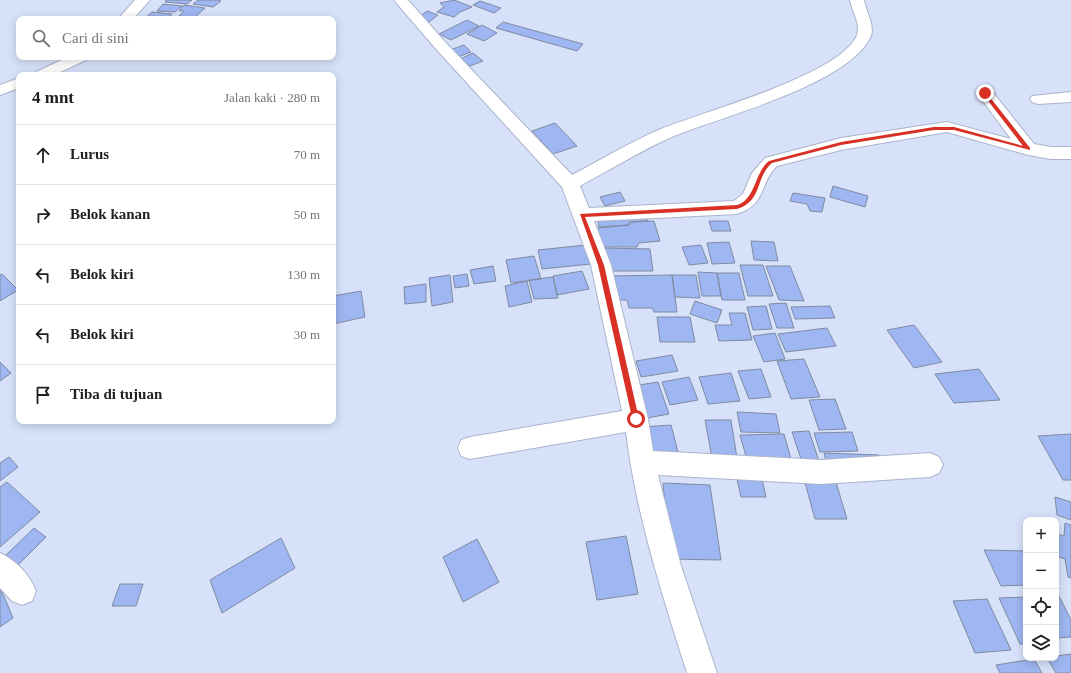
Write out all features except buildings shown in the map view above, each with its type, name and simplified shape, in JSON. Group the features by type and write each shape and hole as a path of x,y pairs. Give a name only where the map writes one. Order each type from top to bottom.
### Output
{"street":[{"path":"128,16 143,0"},
{"path":"401,0 441,46 570,184 601,265 636,419 642,462 667,566 702,673"},
{"path":"570,184 666,133 776,93 815,76 852,54 864,37 865,30 857,0"},
{"path":"48,72 74,60"},
{"path":"0,90 16,84"},
{"path":"985,93 1028,149"},
{"path":"1038,99 1071,97"},
{"path":"582,215 737,207 743,205 751,198 764,167 771,162 841,144 934,129 954,128 1028,149 1051,153 1071,153"},
{"path":"470,448 636,419"},
{"path":"642,462 821,472 930,465"},
{"path":"0,567 22,590"}],"route":[{"path":"636,419 601,265 582,215 737,207 747,203 751,198 764,167 771,162 841,144 947,127 1028,149 985,93"}]}
